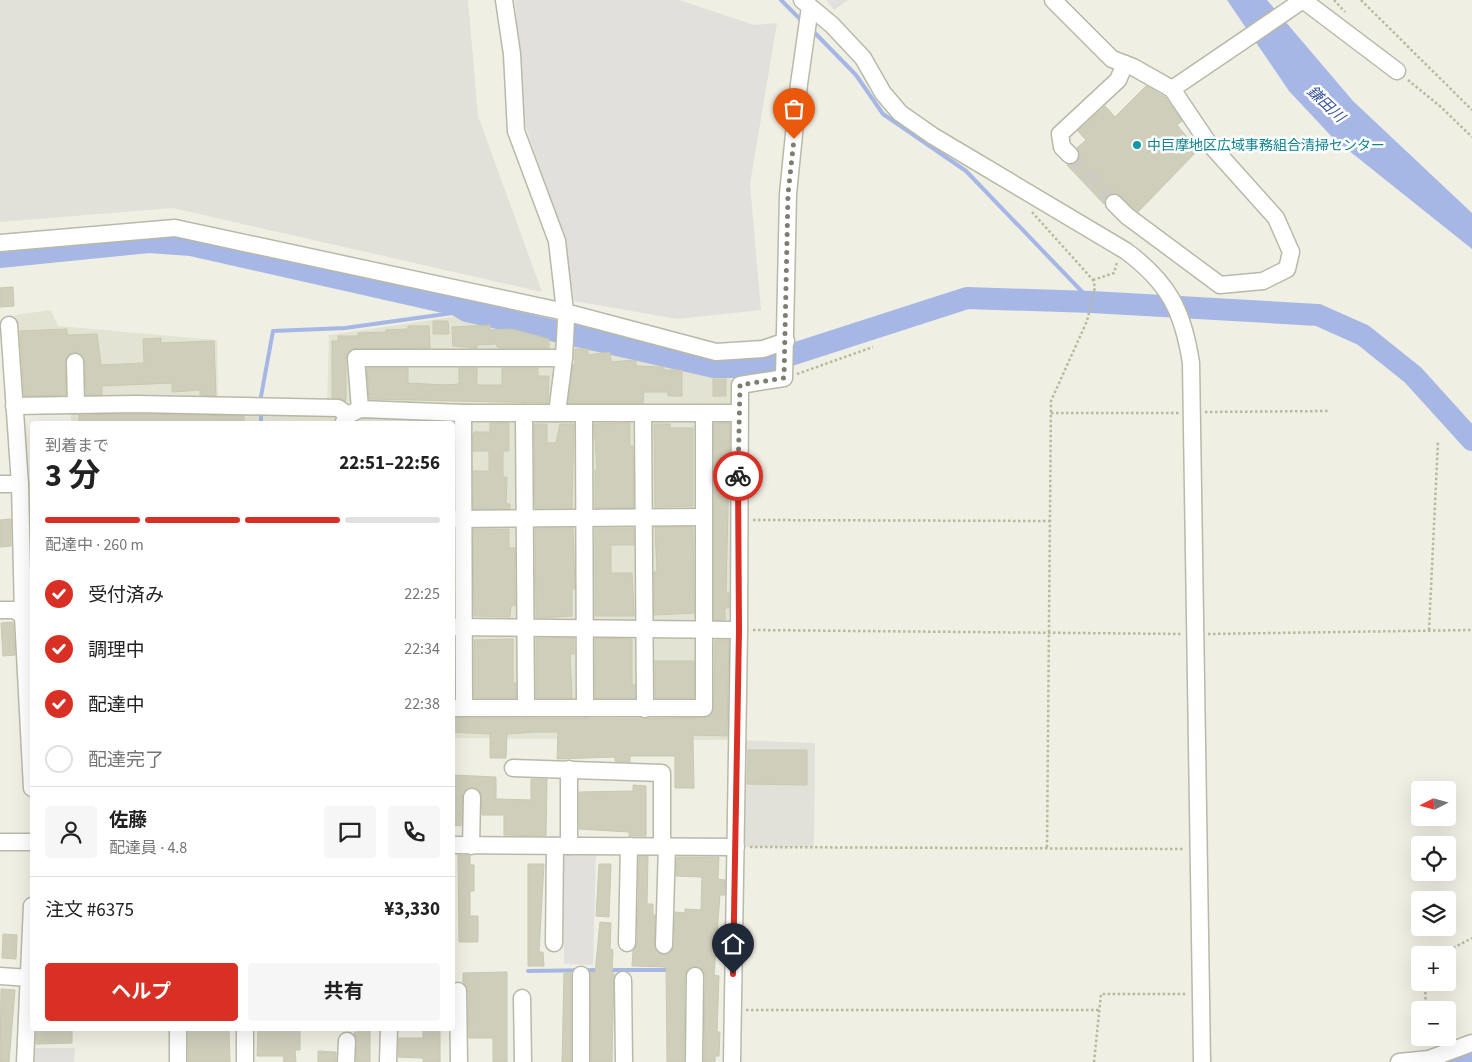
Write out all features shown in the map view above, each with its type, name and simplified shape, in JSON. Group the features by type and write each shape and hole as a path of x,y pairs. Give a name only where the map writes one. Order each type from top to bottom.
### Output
{"street":[{"path":"504,0 512,54 516,131 557,241 566,340 558,413"},
{"path":"1053,0 1112,59 1172,89 1207,141 1276,218 1292,252 1287,269 1263,281 1220,285 1127,216 1114,203"},
{"path":"1172,89 1303,0 1397,71"},
{"path":"785,358 788,194 806,4"},
{"path":"806,4 832,25 863,58 883,93 900,113 933,136 1126,252 1148,268 1168,293 1179,316 1188,345 1191,363 1196,634 1199,994 1202,1062"},
{"path":"1070,155 1062,147 1060,134 1118,80 1125,64"},
{"path":"0,243 175,228 716,352 763,349 785,358"},
{"path":"9,326 28,619 30,704"},
{"path":"350,416 356,358 564,358"},
{"path":"732,1062 739,630 738,413 740,385 785,358"},
{"path":"75,362 76,405"},
{"path":"14,406 136,404 338,408 350,416 402,417 463,413 738,413"},
{"path":"584,412 585,708"},
{"path":"463,413 458,519 458,708 645,709 704,708 704,413"},
{"path":"524,413 526,708"},
{"path":"643,413 645,709"},
{"path":"0,484 20,484"},
{"path":"458,519 704,517"},
{"path":"0,610 14,610 28,619"},
{"path":"458,627 739,630"},
{"path":"513,768 662,772 665,846 664,945"},
{"path":"554,943 569,770"},
{"path":"471,846 472,797"},
{"path":"0,842 30,842"},
{"path":"455,845 736,847"},
{"path":"627,943 628,846"},
{"path":"580,1062 581,975"},
{"path":"0,976 30,978 25,1062"},
{"path":"694,1062 695,976"},
{"path":"624,980 624,1062"},
{"path":"458,991 459,1062"},
{"path":"522,998 523,1062"},
{"path":"178,1031 178,1062"},
{"path":"245,1031 245,1062"},
{"path":"388,1062 389,1031"},
{"path":"346,1062 347,1041"},
{"path":"1399,1062 1429,1059 1472,1043"}],"path":[{"path":"1361,0 1422,63 1472,110"},
{"path":"1024,192 1024,204 1093,280 1095,287 1087,321 1051,401 1047,848"},
{"path":"1093,280 1114,272 1117,261 1126,252"},
{"path":"785,358 873,347"},
{"path":"1429,630 1438,441"},
{"path":"739,520 1050,521"},
{"path":"739,630 1196,634 1472,630"},
{"path":"736,847 1198,849"},
{"path":"1456,946 1472,938"},
{"path":"1094,1062 1102,994 1199,994"},
{"path":"732,1010 1100,1010"}],"shaded area":[{"path":"0,0 468,0 478,116 542,292 173,208 0,222"},
{"path":"515,0 679,0 754,25 777,23 750,184 761,310 677,319 574,301 560,230 524,121"},
{"path":"826,0 848,0 834,10"},
{"path":"51,310 58,326 217,340 218,406 327,408 329,335 465,315 729,378 740,385 737,740 455,738 455,421 71,421 71,410 20,402 15,315"},
{"path":"737,740 815,743 814,847 736,847"},
{"path":"563,851 596,852 593,965 564,964"},
{"path":"32,1048 75,1048 74,1062 33,1062"}],"water":[{"name":"鎌田川","path":"1227,0 1267,0 1353,101 1472,213 1472,249 1333,138 1289,91"}],"building":[{"name":"中巨摩地区広域事務組合清掃センター","path":"1146,86 1165,97 1182,121 1177,125 1198,150 1138,212 1116,193 1107,196 1104,204 1067,165 1077,162 1080,157 1077,148 1086,140 1078,131 1105,106 1115,117"},
{"path":"13,287 14,306 0,307 0,288"},
{"path":"433,321 448,321 449,334 433,334"},
{"path":"490,325 490,330 512,329 549,339 549,348 502,348 497,347 497,344 477,345 477,348 453,346 452,327"},
{"path":"408,326 429,326 430,348 351,349 346,358 346,401 332,398 332,341 338,341 338,336 358,336 358,333 408,329"},
{"path":"67,329 67,335 97,334 101,365 144,363 143,339 161,338 161,343 214,341 216,396 200,395 200,390 172,392 172,383 102,386 102,395 86,395 85,361 83,356 75,352 69,354 65,362 66,395 24,396 20,331"},
{"path":"575,349 588,349 588,355 610,352 611,362 636,360 636,366 664,367 664,370 682,370 682,396 668,396 668,392 644,392 643,403 568,403 573,365 575,365"},
{"path":"367,368 408,368 408,383 445,385 459,384 459,368 477,368 477,385 502,385 502,368 538,368 538,376 549,376 548,403 369,399"},
{"path":"713,379 726,379 726,396 713,396"},
{"path":"79,415 244,416 244,421 79,421"},
{"path":"490,423 509,423 509,451 503,451 503,477 507,477 506,504 510,504 510,509 473,509 473,471 489,471 489,451 473,451 473,437 474,432 490,432"},
{"path":"630,423 630,446 633,446 634,508 595,508 595,470 597,470 594,424"},
{"path":"714,423 730,423 726,593 729,593 729,608 725,608 725,620 714,620"},
{"path":"534,424 547,424 547,443 556,443 560,424 574,424 572,508 535,508"},
{"path":"654,424 670,424 670,428 693,428 693,506 655,507"},
{"path":"11,519 11,546 0,547 0,520"},
{"path":"655,527 693,527 694,613 654,615 654,572 657,572"},
{"path":"535,528 573,528 575,589 572,589 572,616 536,618"},
{"path":"595,528 634,528 634,545 611,545 611,573 632,573 634,616 595,616"},
{"path":"473,529 509,529 509,548 515,548 515,606 511,605 510,617 474,616"},
{"path":"13,622 15,655 3,656 1,623"},
{"path":"536,638 574,638 574,654 570,654 572,698 536,698"},
{"path":"595,638 632,639 632,685 635,685 635,698 595,698"},
{"path":"513,639 513,683 516,683 516,698 474,698 474,640"},
{"path":"715,640 729,640 727,736 693,735 694,788 675,788 675,756 630,756 630,762 615,761 615,757 557,759 558,732 535,732 507,734 506,758 490,758 490,734 455,732 455,718 646,719 709,717 714,708"},
{"path":"655,661 694,661 694,698 655,698"},
{"path":"748,750 807,750 807,785 747,784"},
{"path":"455,775 496,777 496,799 531,800 531,779 547,779 546,836 504,835 504,815 482,815 481,793 473,787 463,792 461,826 455,825"},
{"path":"633,785 646,786 646,836 629,836 629,832 579,829 579,792 633,791"},
{"path":"458,855 470,856 470,865 474,865 474,891 470,891 470,916 478,916 478,942 459,942"},
{"path":"639,856 648,856 647,904 653,904 653,915 655,915 655,949 664,955 669,954 674,946 675,912 685,913 685,909 701,910 702,877 676,876 677,857 719,857 718,879 725,880 725,895 720,895 714,975 719,976 717,1032 720,1032 719,1056 715,1056 715,1062 704,1062 705,976 700,968 695,966 687,971 685,976 684,1062 667,1062 666,967 632,966 633,951 637,943"},
{"path":"528,864 544,864 539,952 543,952 544,966 528,966"},
{"path":"599,864 611,864 609,917 596,916"},
{"path":"600,922 611,923 610,949 613,950 612,973 614,973 612,1062 591,1062 590,972 595,973"},
{"path":"3,934 17,935 16,959 2,958"},
{"path":"507,972 507,1062 493,1062 493,1038 469,1038 468,991 463,982 463,973"},
{"path":"564,973 571,973 571,1062 562,1062"},
{"path":"1,989 15,990 9,1062 0,1062"},
{"path":"36,1031 72,1031 72,1043 36,1044"},
{"path":"188,1031 229,1031 230,1062 188,1062"},
{"path":"258,1031 300,1031 300,1050 295,1050 296,1062 284,1062 283,1056 257,1056"},
{"path":"370,1031 370,1062 356,1062 357,1041 354,1032"},
{"path":"423,1031 440,1031 440,1062 423,1062 423,1058 398,1057 399,1038 423,1038"},
{"path":"318,1051 336,1052 336,1062 318,1062"}],"waterway":[{"path":"781,0 803,22"},
{"path":"812,30 856,75 883,114 966,171 1092,302"},
{"path":"0,257 149,242 191,245 457,305 467,311 714,367 753,367 967,298 1092,302 1318,315 1363,335 1413,375 1472,440"},
{"path":"260,402 273,331 345,328 467,311"},
{"path":"261,411 261,421"},
{"path":"528,971 599,970"},
{"path":"608,970 671,970"},
{"path":"1450,1062 1472,1050"}],"tunnel":[{"path":"1070,155 1114,203"}],"way so far":[{"path":"738,476 740,385 784,378 788,194 794,139"}],"place":[{"name":"中巨摩地区広域事務組合清掃センター","path":"1137,145"}],"route":[{"path":"733,974 739,630 738,476"}]}
